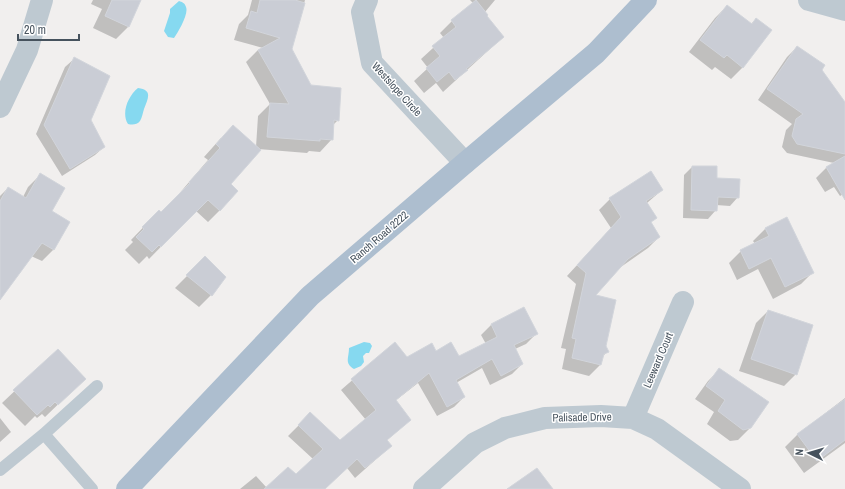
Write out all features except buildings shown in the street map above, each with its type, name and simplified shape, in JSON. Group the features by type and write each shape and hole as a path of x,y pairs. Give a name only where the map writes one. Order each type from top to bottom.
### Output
{"main road":[{"name":"Ranch Road 2222","path":"127,489 310,296 596,53 646,0"}],"street":[{"path":"0,107 27,50 42,0"},
{"name":"Westslope Circle","path":"367,0 362,12 372,63 465,163"},
{"path":"808,0 845,10"},
{"name":"Leeward Court","path":"633,418 683,302"},
{"name":"Palisade Drive","path":"424,489 475,443 505,428 545,418 601,416 633,418 657,429 740,489"}],"lane":[{"path":"0,470 44,434 97,386"},
{"path":"44,434 92,489"}],"water":[{"path":"179,1 186,6 186,14 183,23 174,38 168,37 164,31 170,9"},
{"path":"138,88 143,89 148,93 148,98 140,121 131,125 128,124 126,120 125,110 131,95"},
{"path":"364,342 370,343 372,346 369,353 366,353 363,356 364,362 361,366 354,369 348,362 349,348"}]}
